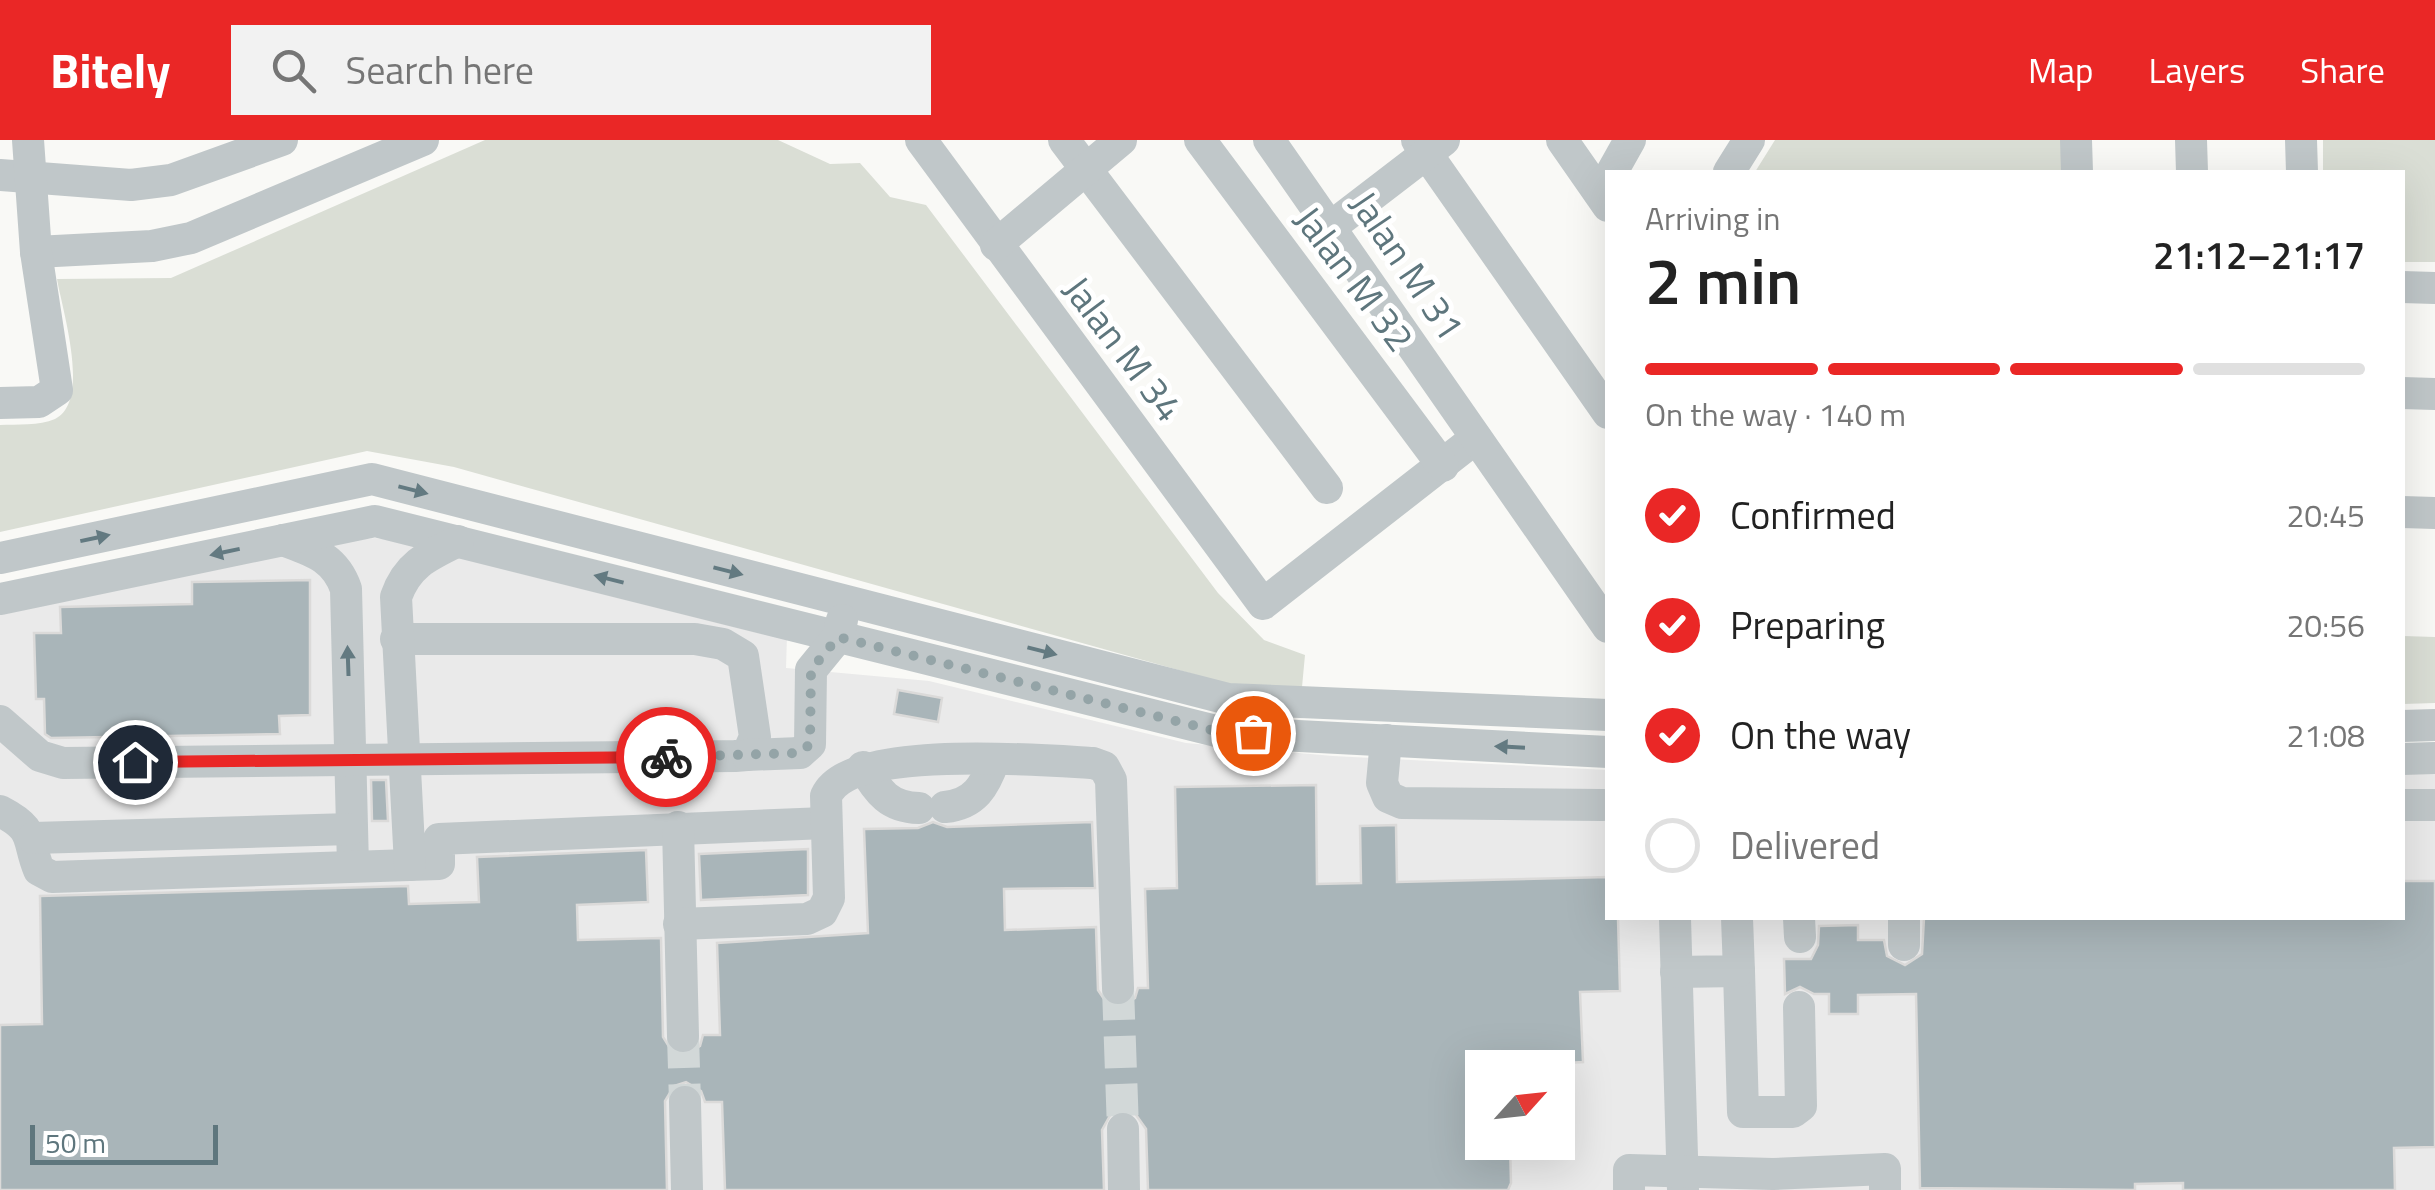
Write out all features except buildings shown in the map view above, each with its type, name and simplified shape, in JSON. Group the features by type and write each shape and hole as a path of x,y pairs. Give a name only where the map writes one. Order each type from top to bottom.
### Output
{"street":[{"path":"0,402 39,402 57,390 36,252 14,175 28,140"},
{"path":"14,175 131,185 171,180 235,150 282,140"},
{"path":"36,252 152,246 191,238 423,140"},
{"name":"Jalan M 34","path":"921,140 1263,604 1443,466"},
{"path":"1064,140 1327,488"},
{"path":"996,245 1121,140"},
{"name":"Jalan M 32","path":"1200,140 1443,466"},
{"name":"Jalan M 31","path":"1269,140 1605,623"},
{"path":"1562,140 1605,187"},
{"path":"1616,170 1630,140"},
{"path":"1729,170 1749,140"},
{"path":"2076,140 2077,170"},
{"path":"2191,140 2192,170"},
{"path":"2301,140 2302,170"},
{"path":"1332,226 1429,144 1605,408"},
{"path":"235,150 252,212"},
{"path":"2405,287 2435,288"},
{"path":"2405,392 2435,394"},
{"path":"1443,466 1476,438"},
{"path":"0,558 372,479 1228,699 1605,715"},
{"path":"2405,512 2435,513"},
{"path":"0,598 375,520 1220,732 1605,752"},
{"path":"283,540 325,556 340,570 346,588 353,866"},
{"path":"410,865 396,597 404,575 421,559 458,542"},
{"path":"0,721 40,756 63,764 800,753 810,744 811,670 838,637 847,601"},
{"path":"396,639 695,639 723,644 743,656 755,737 748,756"},
{"path":"2405,726 2435,725"},
{"path":"1386,740 1382,783 1388,797 1402,803 1603,805"},
{"path":"2405,759 2435,758"},
{"path":"863,766 881,796 900,808 932,808 971,801 986,782 994,760"},
{"path":"679,924 807,919 822,912 829,898 826,796 831,784 863,766 994,760 1104,767 1110,780 1113,809 1118,988"},
{"path":"2405,805 2435,805"},
{"path":"0,811 18,820 33,838 38,870 52,877 440,864 439,839 825,823"},
{"path":"678,828 683,1036"},
{"path":"33,838 351,829"},
{"path":"1675,920 1683,1182"},
{"path":"1737,920 1744,1112 1792,1112 1801,1106 1800,1006"},
{"path":"1676,972 1738,971"},
{"path":"684,1102 687,1190"},
{"path":"1122,1129 1124,1190"},
{"path":"1630,1190 1628,1170 1683,1182 1885,1168 1885,1190"}],"shaded area":[{"path":"485,140 778,140 830,164 860,163 890,197 926,205 1218,593 1264,640 1305,655 1302,687 1232,685 454,467 367,451 0,532 0,425 55,419 66,409 71,394 72,355 57,279 171,278"},
{"path":"1775,140 2065,140 2066,170 1756,170"},
{"path":"2323,140 2435,140 2435,262 2405,262 2405,170 2323,170"},
{"path":"375,538 449,548 787,635 786,668 929,681 1186,743 1333,756 1605,770 1605,920 2405,920 2405,774 2435,773 2435,1190 0,1190 0,615 327,543"},
{"path":"2405,636 2435,637 2435,703 2405,704"}],"tunnel":[{"path":"1118,988 1123,1129"},
{"path":"683,1036 685,1102"}],"way so far":[{"path":"666,757 800,753 810,744 811,670 838,637 1220,732 1253,733"}],"route":[{"path":"135,762 666,757"}]}
